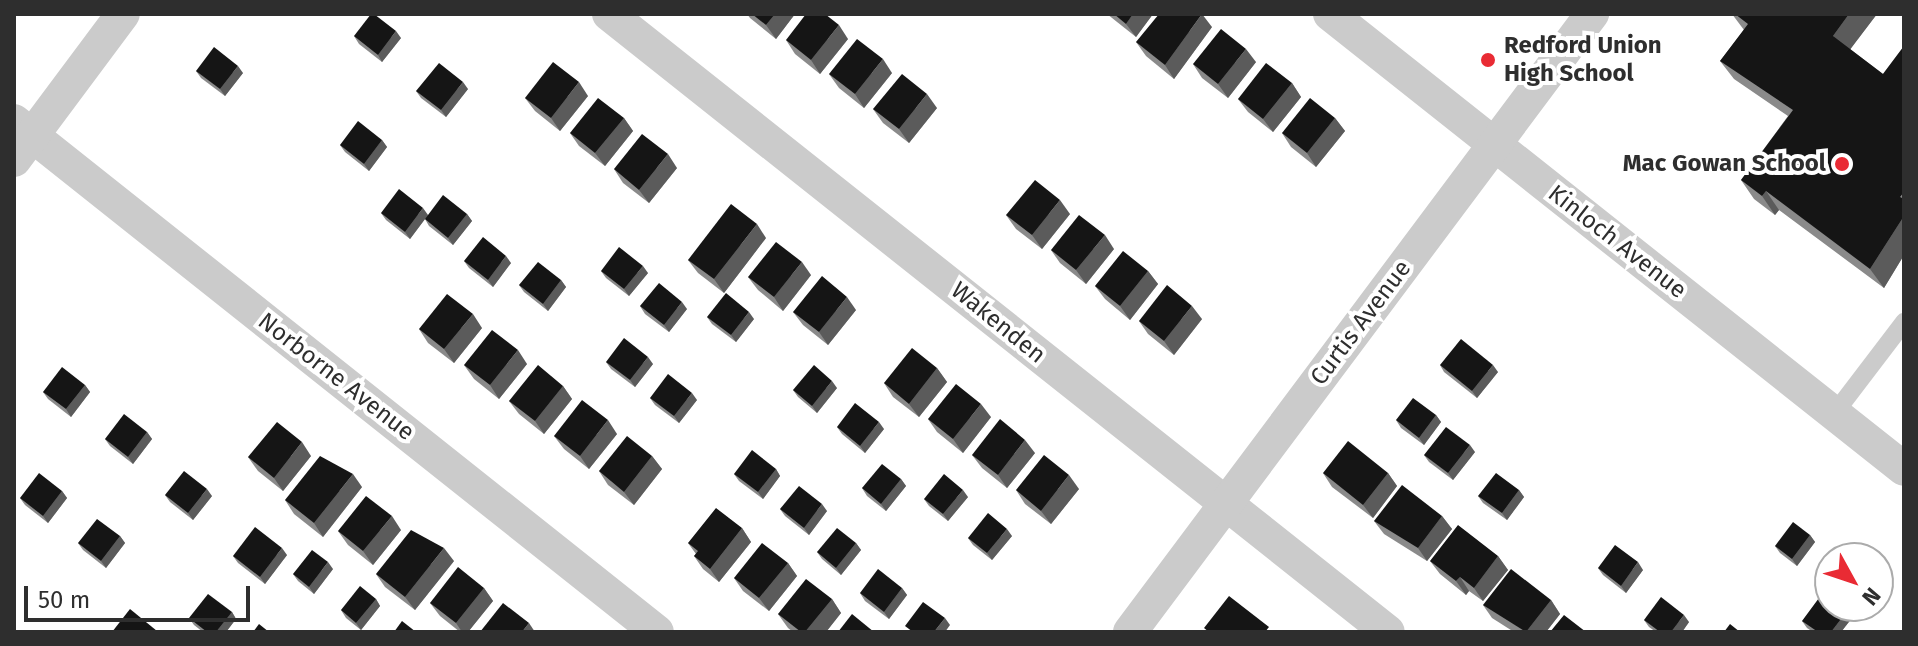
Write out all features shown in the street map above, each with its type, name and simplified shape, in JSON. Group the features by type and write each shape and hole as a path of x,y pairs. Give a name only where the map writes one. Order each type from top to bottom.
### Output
{"street":[{"path":"20,139 123,14"},
{"name":"Wakenden","path":"609,14 1388,632"},
{"name":"Curtis Avenue","path":"1130,632 1592,14"},
{"name":"Kinloch Avenue","path":"1332,15 1904,469"},
{"name":"Norborne Avenue","path":"20,139 657,632"}],"lane":[{"path":"1834,414 1904,323"}],"building":[{"path":"371,14 396,31 378,55 354,36"},
{"path":"752,14 775,14 766,25"},
{"path":"806,14 825,14 839,25 811,60 786,40"},
{"path":"1114,14 1133,14 1126,24"},
{"path":"1159,14 1202,14 1165,65 1136,42"},
{"name":"Mac Gowan School","path":"1735,14 1849,14 1833,36 1883,74 1904,46 1904,192 1900,197 1904,199 1904,216 1870,269 1766,191 1762,196 1741,180 1793,110 1720,61 1748,24"},
{"path":"1221,29 1246,49 1218,84 1193,64"},
{"path":"857,39 883,59 855,94 829,74"},
{"path":"214,47 238,66 220,89 196,71"},
{"path":"553,62 579,82 551,118 525,98"},
{"path":"439,63 463,82 441,110 416,91"},
{"path":"1266,63 1292,83 1263,119 1238,99"},
{"path":"902,74 927,94 899,129 873,109"},
{"path":"598,98 624,118 595,153 570,133"},
{"path":"1310,98 1335,118 1307,153 1282,133"},
{"path":"358,121 382,140 364,164 340,145"},
{"path":"642,134 668,154 639,190 614,169"},
{"path":"1035,180 1060,200 1032,235 1006,215"},
{"path":"399,189 423,208 405,232 381,213"},
{"path":"443,195 467,214 448,238 425,219"},
{"path":"731,204 757,224 714,279 688,260"},
{"path":"1079,215 1105,235 1076,270 1051,250"},
{"path":"483,237 506,256 488,280 464,261"},
{"path":"776,242 802,262 774,297 748,277"},
{"path":"619,247 643,266 624,289 601,271"},
{"path":"1123,251 1148,271 1120,306 1095,286"},
{"path":"538,262 561,280 543,304 519,285"},
{"path":"822,276 847,297 819,332 793,312"},
{"path":"659,283 682,302 664,325 640,306"},
{"path":"1167,285 1192,306 1164,341 1139,321"},
{"path":"726,293 749,312 731,335 707,317"},
{"path":"447,294 473,314 444,349 419,329"},
{"path":"492,330 518,350 490,385 464,365"},
{"path":"624,338 648,357 630,380 606,362"},
{"path":"1461,339 1493,365 1472,391 1440,365"},
{"path":"912,348 937,368 909,404 884,383"},
{"path":"538,365 563,386 535,421 509,401"},
{"path":"814,365 832,381 812,406 793,390"},
{"path":"62,367 85,385 66,409 43,392"},
{"path":"668,374 692,393 674,416 650,398"},
{"path":"956,384 981,404 953,439 928,419"},
{"path":"1413,398 1436,415 1419,438 1396,420"},
{"path":"582,400 608,420 580,456 554,436"},
{"path":"855,403 879,422 860,446 837,427"},
{"path":"124,414 147,432 128,457 105,439"},
{"path":"1000,419 1025,440 998,475 972,455"},
{"path":"277,422 302,442 274,478 248,457"},
{"path":"1446,427 1470,445 1448,473 1424,455"},
{"path":"627,436 652,456 624,492 599,471"},
{"path":"1348,441 1388,473 1363,505 1323,473"},
{"path":"752,450 776,469 758,492 734,474"},
{"path":"1044,455 1069,475 1041,511 1016,490"},
{"path":"320,456 353,474 314,523 285,500"},
{"path":"882,464 901,479 881,504 862,488"},
{"path":"184,471 207,489 188,513 165,495"},
{"path":"39,473 62,491 43,516 20,498"},
{"path":"1496,473 1519,490 1502,513 1478,496"},
{"path":"944,474 963,490 943,514 924,499"},
{"path":"1402,485 1442,516 1418,548 1374,521"},
{"path":"799,486 822,504 804,528 780,509"},
{"path":"366,496 392,516 363,551 338,531"},
{"path":"716,508 742,528 710,569 694,556 698,551 688,543"},
{"path":"988,513 1007,529 987,553 968,538"},
{"path":"97,519 120,536 101,561 78,543"},
{"path":"1793,522 1810,535 1792,559 1775,546"},
{"path":"1458,525 1498,556 1474,588 1460,577 1456,581 1430,561"},
{"path":"255,527 282,548 260,577 233,556"},
{"path":"837,528 856,543 836,568 817,552"},
{"path":"411,530 444,548 405,597 376,574"},
{"path":"762,543 788,563 759,598 734,578"},
{"path":"1615,545 1638,562 1621,586 1598,568"},
{"path":"312,550 328,562 309,587 293,574"},
{"path":"458,567 484,588 456,623 430,603"},
{"path":"878,569 902,588 884,612 860,593"},
{"path":"1511,569 1551,600 1526,632 1483,605"},
{"path":"806,579 832,599 805,632 801,632 778,614"},
{"path":"360,586 376,599 356,623 341,610"},
{"path":"208,594 232,612 216,632 207,632 189,618"},
{"path":"1229,596 1269,627 1265,632 1209,632 1204,628"},
{"path":"1661,597 1684,615 1671,632 1660,632 1644,620"},
{"path":"923,602 945,618 934,632 913,632 905,626"},
{"path":"503,603 529,623 522,632 480,632"},
{"path":"1814,605 1814,622 1839,622 1831,632 1818,632 1802,621"},
{"path":"130,609 157,631 112,632"},
{"path":"852,614 874,632 838,632"},
{"path":"1564,615 1586,632 1550,632"},
{"path":"402,621 416,632 394,632"},
{"path":"259,624 269,632 253,632"},
{"path":"1730,624 1740,632 1724,632"}],"place":[{"name":"Redford Union High School","path":"1488,60"},
{"name":"Mac Gowan School","path":"1842,164"}]}
